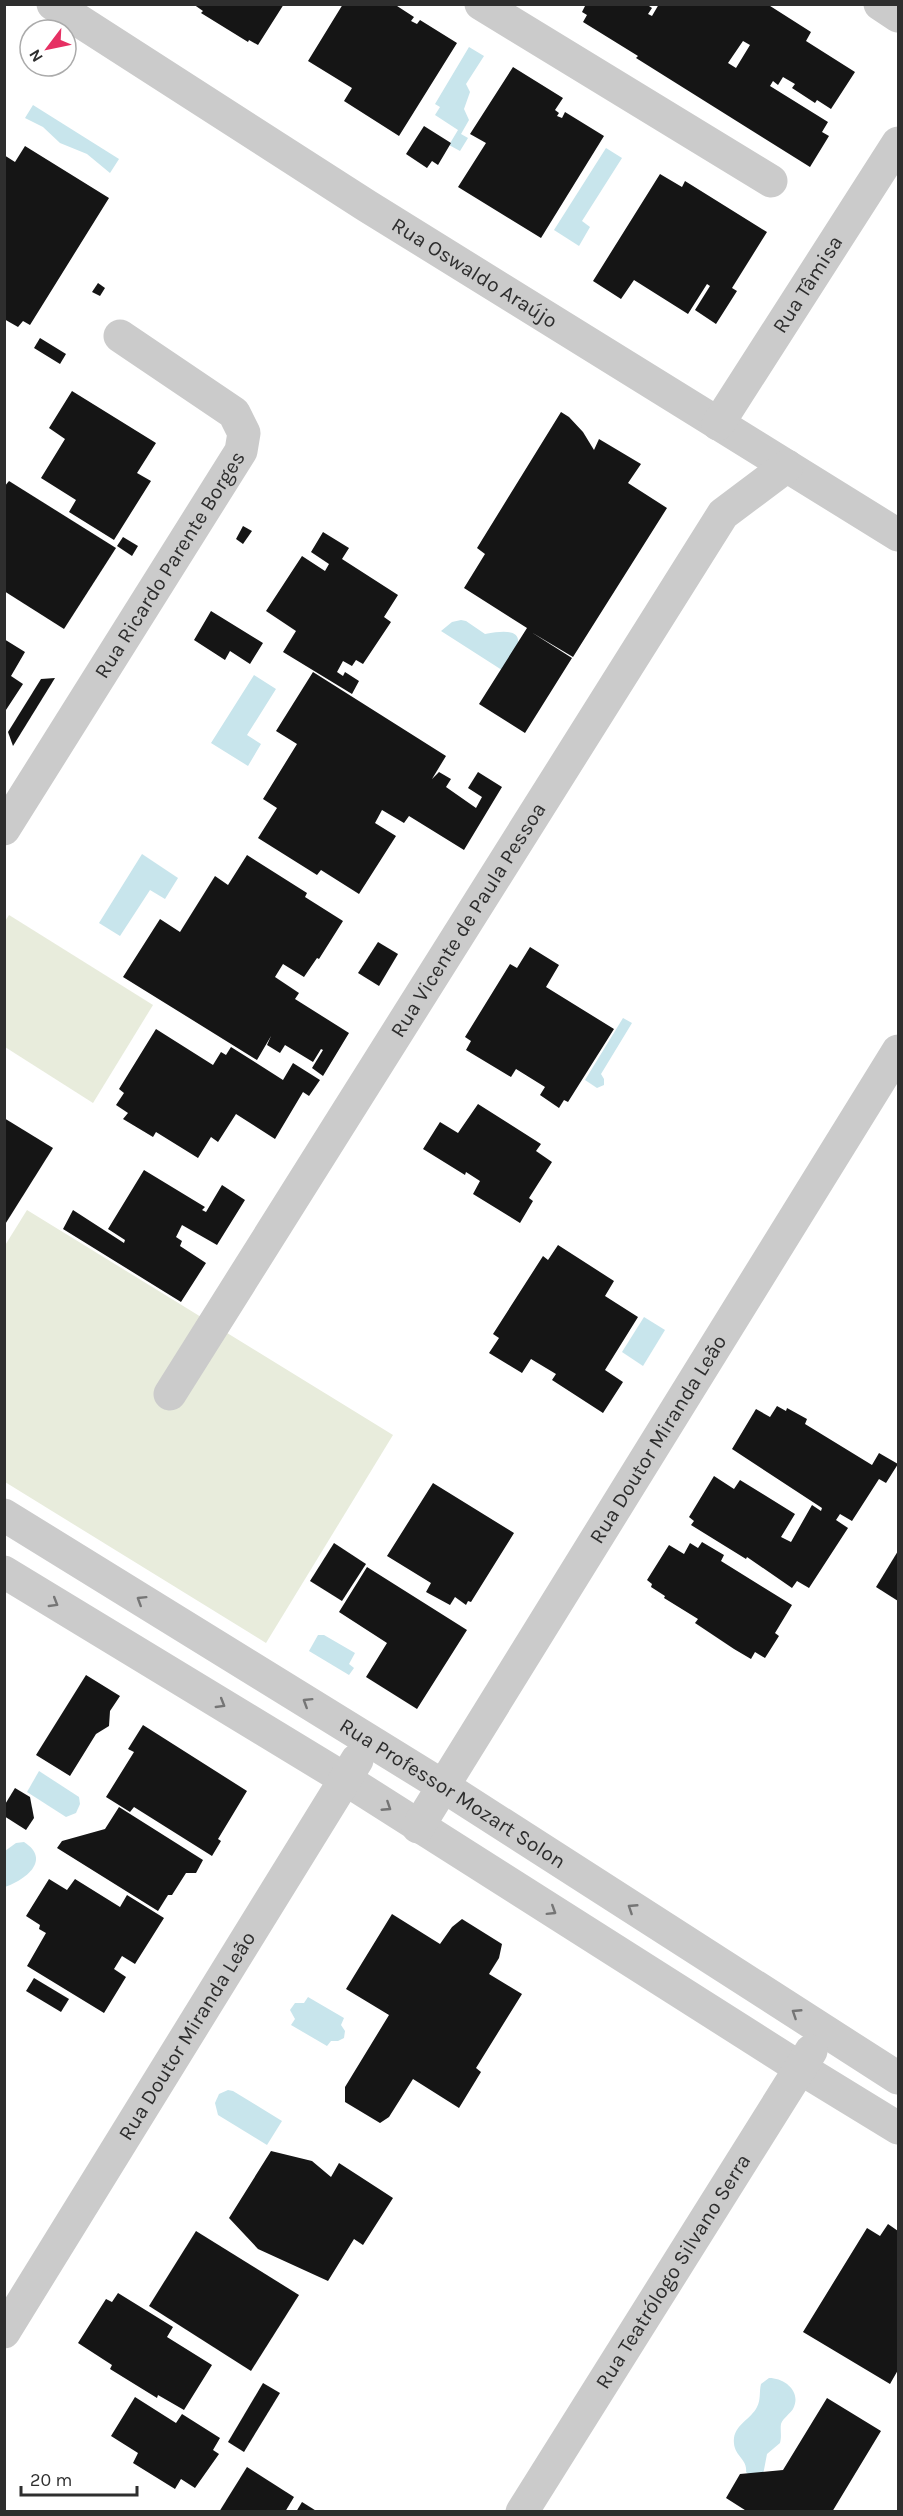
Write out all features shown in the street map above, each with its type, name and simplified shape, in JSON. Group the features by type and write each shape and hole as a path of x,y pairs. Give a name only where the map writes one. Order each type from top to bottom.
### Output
{"street":[{"name":"Rua Oswaldo Araújo","path":"53,4 367,206 898,535"},
{"path":"481,4 771,182"},
{"path":"880,4 898,16"},
{"name":"Rua Tâmisa","path":"718,424 898,143"},
{"name":"Rua Ricardo Parente Borges","path":"4,829 241,451 244,433 234,413 120,336"},
{"name":"Rua Vicente de Paula Pessoa","path":"170,1394 723,514 787,466"},
{"name":"Rua Doutor Miranda Leão","path":"418,1827 898,1051"},
{"name":"Rua Professor Mozart Solon","path":"4,1515 443,1786 898,2078"},
{"path":"4,1572 345,1779 898,2128"},
{"name":"Rua Doutor Miranda Leão","path":"4,2332 368,1740"},
{"name":"Rua Teatrólogo Silvano Serra","path":"522,2511 824,2031"}],"green space":[{"path":"9,915 153,1005 93,1103 5,1047 4,923"},
{"path":"27,1210 393,1435 266,1643 5,1482 4,1247"}],"water":[{"path":"469,47 484,56 466,84 470,92 464,109 469,120 461,134 468,138 460,151 449,145 458,130 435,115 440,107 435,104"},
{"path":"33,105 119,159 110,173 87,154 60,143 43,127 25,118"},
{"path":"606,148 622,158 582,221 590,227 579,246 554,230"},
{"path":"461,620 485,634 509,632 515,634 518,645 505,672 441,631 452,622"},
{"path":"254,675 276,689 247,735 261,744 248,766 211,743"},
{"path":"142,854 178,878 165,899 150,890 120,936 99,923"},
{"path":"623,1018 632,1023 601,1074 604,1085 597,1088 585,1080"},
{"path":"644,1317 665,1330 643,1366 622,1352"},
{"path":"318,1635 324,1635 355,1653 349,1664 354,1668 349,1675 309,1651"},
{"path":"39,1771 79,1797 80,1804 76,1813 66,1817 27,1792"},
{"path":"24,1842 32,1849 36,1862 20,1880 5,1887 5,1851 16,1843"},
{"path":"308,1997 344,2018 341,2025 345,2031 344,2038 331,2041 327,2046 291,2025 295,2019 290,2010 295,2003 304,2003"},
{"path":"228,2090 282,2121 267,2145 218,2115 215,2103 219,2094"},
{"path":"769,2378 786,2383 794,2392 795,2403 781,2424 780,2443 767,2454 763,2475 751,2476 746,2472 745,2463 735,2449 734,2438 735,2433 757,2407 761,2384"}],"building":[{"path":"193,4 284,4 258,45 249,40 248,42 201,13 203,11"},
{"path":"343,4 394,4 414,17 411,21 417,24 420,20 457,43 399,136 344,101 352,88 308,61"},
{"path":"586,4 646,4 652,8 648,14 652,16 659,4 767,4 811,32 806,41 855,72 831,109 817,100 815,103 792,88 795,84 783,77 778,85 773,81 770,86 828,122 822,132 829,136 810,167 636,58 638,56 583,22 587,15 582,12","holes":["743,41 750,45 736,68 728,63"]},
{"path":"513,67 563,98 555,110 559,113 557,116 562,118 565,112 604,136 541,238 458,187 486,143 470,134"},
{"path":"424,126 451,143 438,165 432,161 427,168 406,154"},
{"path":"25,146 109,198 30,325 23,321 18,327 4,319 4,155 15,162"},
{"path":"660,174 682,187 685,181 767,232 732,288 737,291 716,324 695,310 710,286 707,284 688,314 634,280 621,299 593,281"},
{"path":"98,283 105,288 100,296 92,292"},
{"path":"40,338 66,354 60,364 34,348"},
{"path":"72,391 156,443 137,473 151,481 114,540 69,512 76,500 41,478 65,439 49,428"},
{"path":"561,412 583,432 594,450 599,439 641,464 628,483 667,508 573,657 531,632 572,658 525,733 479,704 527,628 464,588 485,554 477,548"},
{"path":"9,481 116,548 64,629 4,591 4,487"},
{"path":"243,526 252,531 243,544 236,539"},
{"path":"323,532 349,548 342,559 398,595 384,617 391,622 363,664 356,660 352,666 343,661 337,672 343,676 345,672 359,681 352,694 283,652 296,631 266,611 302,556 325,571 329,564 311,552"},
{"path":"123,537 138,546 132,556 117,546"},
{"path":"211,611 263,643 250,664 230,651 225,660 194,640"},
{"path":"4,639 25,652 11,676 23,684 4,713"},
{"path":"313,672 446,756 432,779 439,772 451,779 446,787 476,808 482,797 468,788 478,772 502,787 464,850 409,816 404,823 382,810 375,823 396,836 359,894 321,870 317,875 258,838 277,808 263,799 297,744 276,731"},
{"path":"55,678 13,746 8,732 41,679"},
{"path":"247,855 307,893 305,897 343,921 319,959 317,958 304,977 283,964 275,977 299,993 295,999 349,1033 323,1076 312,1068 323,1050 321,1049 313,1062 285,1045 280,1053 267,1045 271,1036 257,1060 123,977 160,919 180,932 215,876 228,885"},
{"path":"378,942 398,954 379,986 358,973"},
{"path":"530,947 559,965 546,987 614,1029 568,1102 564,1100 559,1108 540,1095 545,1087 516,1069 511,1077 466,1050 471,1041 465,1037 510,964 517,968"},
{"path":"156,1029 213,1065 221,1052 226,1055 231,1047 283,1080 293,1063 320,1080 309,1096 303,1092 275,1139 236,1114 218,1142 211,1137 198,1158 156,1132 153,1137 123,1119 128,1113 116,1105 124,1093 119,1089"},
{"path":"478,1104 541,1144 536,1151 552,1162 529,1198 533,1201 520,1223 473,1194 480,1181 466,1172 465,1175 423,1149 440,1122 458,1133"},
{"path":"4,1118 53,1148 4,1226"},
{"path":"144,1170 205,1207 202,1210 206,1212 222,1185 245,1200 217,1245 182,1225 176,1237 182,1241 180,1246 206,1263 181,1302 63,1229 73,1210 124,1243 125,1240 108,1229"},
{"path":"558,1245 614,1281 605,1296 638,1317 605,1370 623,1382 603,1413 552,1380 556,1374 531,1359 522,1373 489,1353 499,1338 493,1334 543,1256 548,1260"},
{"path":"777,1406 786,1411 787,1408 807,1419 805,1424 872,1465 879,1453 898,1464 886,1483 879,1479 852,1521 840,1514 836,1520 848,1528 809,1588 797,1581 792,1588 747,1557 746,1559 691,1525 694,1521 689,1517 714,1476 734,1489 740,1480 795,1514 781,1537 791,1542 812,1505 821,1511 822,1508 732,1449 756,1409 770,1417"},
{"path":"433,1483 514,1533 471,1602 468,1601 466,1605 455,1597 450,1605 426,1592 431,1583 387,1556"},
{"path":"702,1542 724,1555 721,1561 792,1605 775,1633 779,1636 765,1658 755,1652 751,1659 734,1649 695,1623 698,1619 664,1598 665,1596 651,1587 652,1584 647,1580 669,1545 684,1554 690,1543 698,1548"},
{"path":"334,1543 366,1564 342,1601 310,1581"},
{"path":"898,1551 898,1601 876,1587"},
{"path":"367,1567 467,1630 417,1709 366,1677 387,1643 339,1612"},
{"path":"86,1675 120,1696 110,1711 109,1726 96,1734 70,1776 36,1755"},
{"path":"143,1725 247,1791 218,1839 221,1841 212,1856 134,1807 130,1812 106,1797 134,1752 128,1749"},
{"path":"15,1788 30,1797 34,1818 26,1830 4,1816 4,1806"},
{"path":"119,1807 203,1860 196,1873 186,1873 158,1911 57,1848 62,1841 105,1829"},
{"path":"49,1879 67,1890 75,1879 120,1907 127,1895 164,1918 135,1964 122,1956 114,1969 126,1977 104,2013 27,1966 46,1933 39,1929 40,1925 26,1916"},
{"path":"392,1914 440,1944 452,1927 462,1919 502,1944 499,1958 489,1974 522,1994 476,2068 481,2072 459,2108 413,2079 389,2117 380,2123 345,2102 345,2087 389,2015 346,1989"},
{"path":"34,1978 69,1999 61,2012 26,1991"},
{"path":"271,2151 312,2161 331,2177 339,2163 393,2198 363,2245 354,2239 328,2281 258,2249 229,2218"},
{"path":"888,2224 898,2231 898,2370 890,2384 803,2332 867,2228 880,2236"},
{"path":"196,2231 299,2295 251,2371 149,2306"},
{"path":"118,2293 173,2327 167,2337 212,2365 184,2410 158,2395 157,2398 110,2369 112,2365 78,2343 106,2299 112,2302"},
{"path":"263,2383 280,2393 244,2452 228,2442"},
{"path":"135,2397 176,2423 182,2414 220,2438 213,2450 219,2454 195,2488 181,2479 175,2489 133,2463 138,2453 111,2436"},
{"path":"827,2398 881,2431 832,2512 748,2512 726,2498 740,2474 783,2470"},
{"path":"247,2467 294,2497 285,2512 219,2512"},
{"path":"302,2502 318,2512 296,2512"}]}
